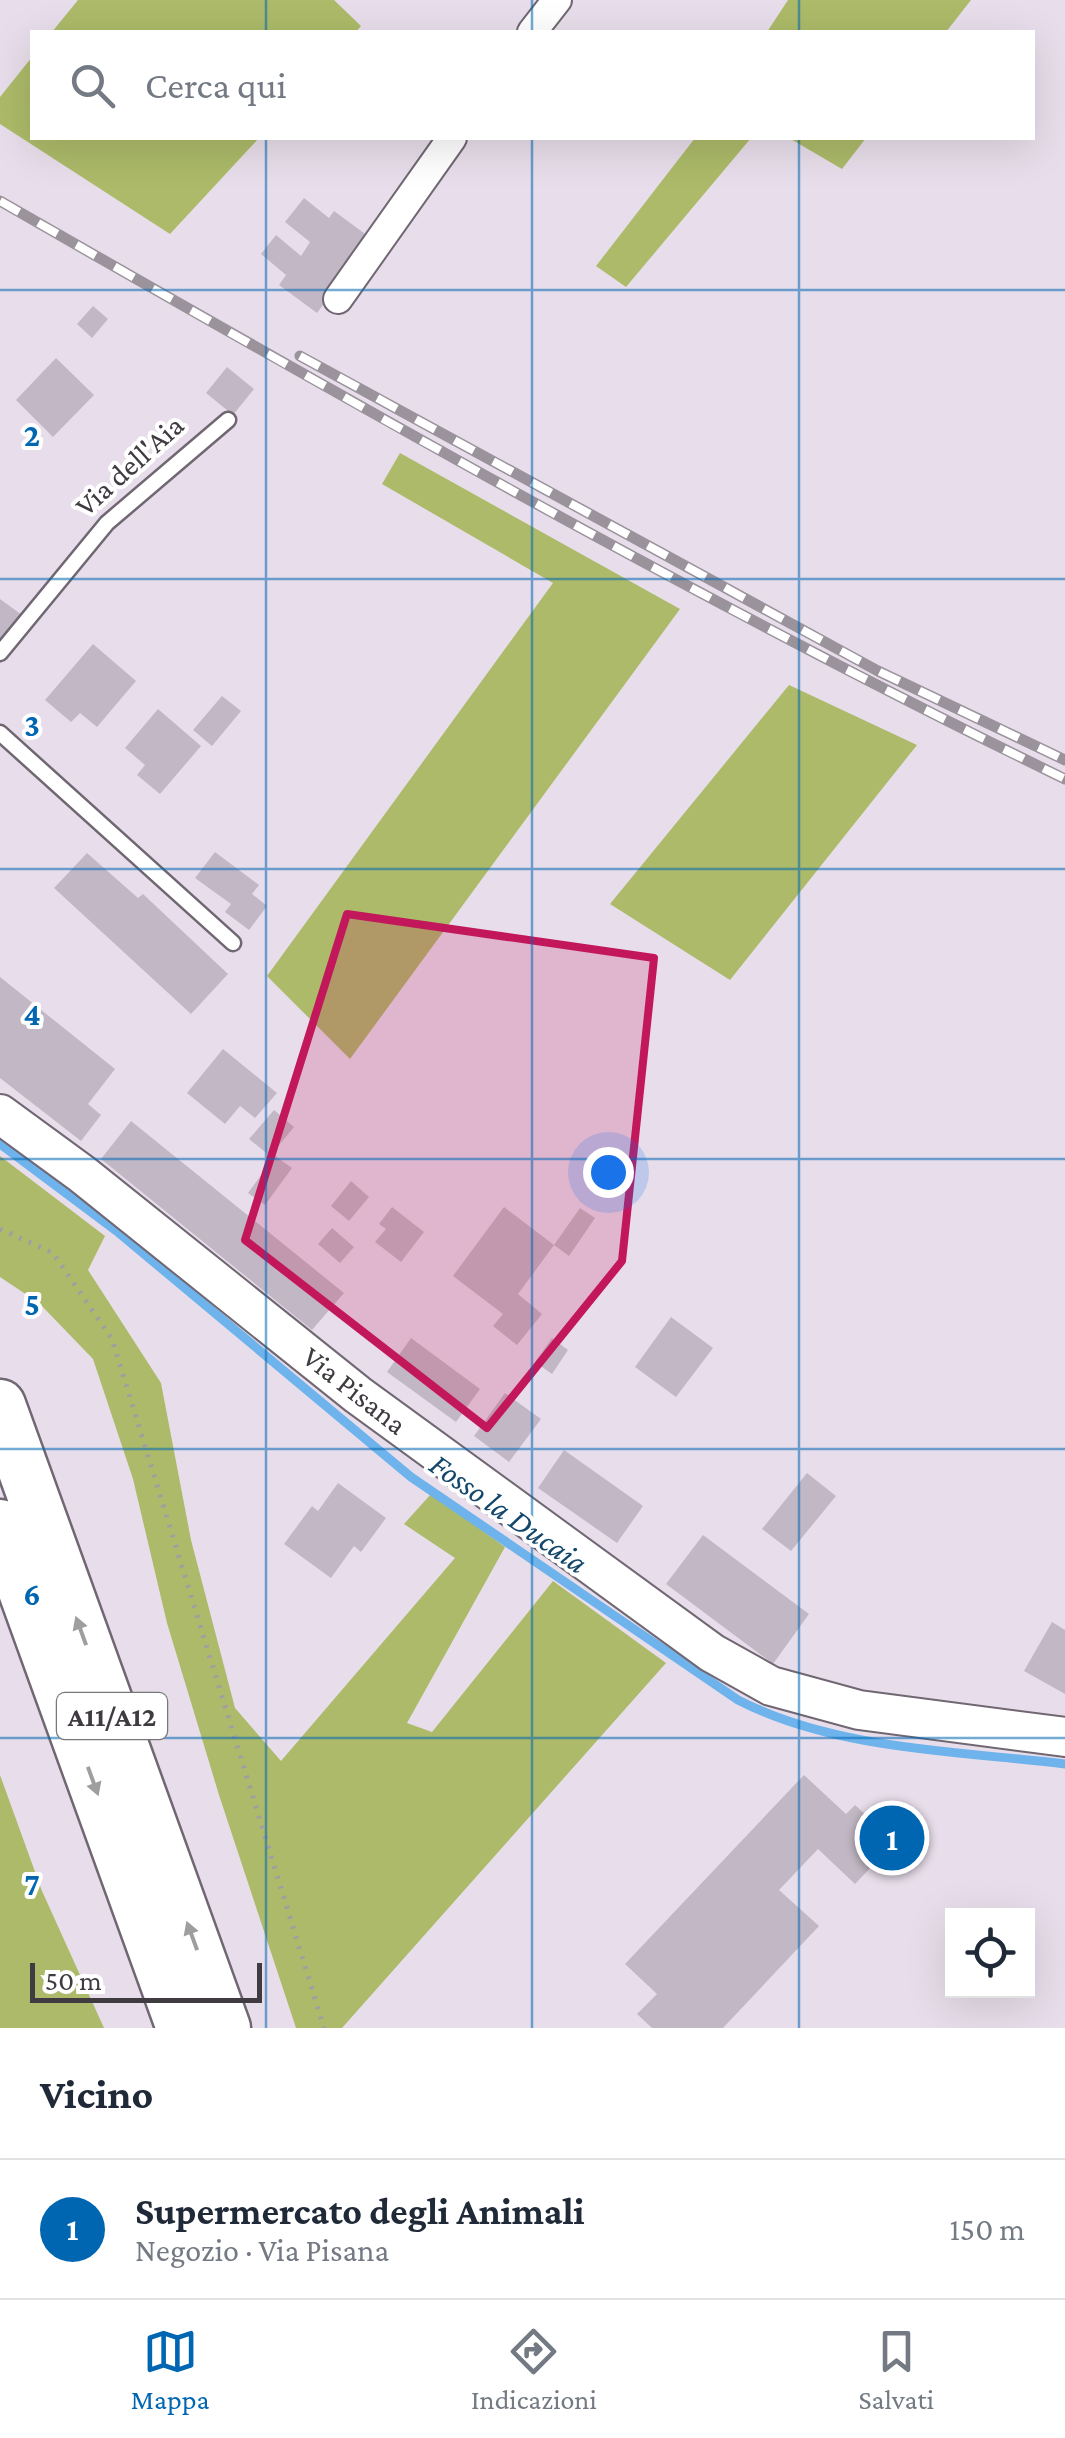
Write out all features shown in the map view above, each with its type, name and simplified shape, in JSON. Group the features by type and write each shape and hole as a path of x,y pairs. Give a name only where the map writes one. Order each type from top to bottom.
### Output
{"highway":[{"name":"A11/A12","path":"0,1405 225,2028"},
{"name":"A11/A12","path":"0,1525 182,2028"}],"main road":[{"name":"Via Pisana","path":"0,1114 82,1174 358,1395 712,1653 771,1686 842,1706 1065,1737"}],"street":[{"path":"534,30 556,0"},
{"path":"338,299 451,140"}],"lane":[{"name":"Via dell'Aia","path":"0,653 107,522 228,420"},
{"path":"0,733 233,944"}],"path":[{"path":"0,1229 53,1253 112,1339 324,2028"}],"highlighted area":[{"path":"347,914 654,958 622,1261 487,1428 245,1240"}],"green space":[{"path":"78,0 334,0 361,26 358,30 54,30"},
{"path":"788,0 971,0 948,30 768,30"},
{"path":"30,60 30,140 257,140 170,234 0,124 0,97"},
{"path":"693,140 749,140 626,287 596,266"},
{"path":"792,140 864,140 842,169"},
{"path":"400,453 680,609 350,1059 267,976 553,583 382,484"},
{"path":"789,685 917,745 730,980 610,904"},
{"path":"0,1156 105,1236 88,1270 161,1383 191,1540 235,1708 281,1761 455,1558 404,1524 431,1494 505,1547 407,1723 432,1732 553,1581 666,1663 342,2028 296,2028 219,1795 167,1623 133,1479 93,1359 39,1303 0,1277"},
{"path":"0,1775 42,1891 104,2028 0,2028"}],"building":[{"path":"304,198 329,218 334,211 372,239 317,313 279,285 286,275 261,254 276,235 301,256 310,242 285,222"},
{"path":"93,306 108,319 92,338 77,324"},
{"path":"56,358 94,395 53,437 16,400"},
{"path":"227,367 254,389 233,415 206,393"},
{"path":"0,599 22,615 0,644"},
{"path":"93,644 136,681 97,727 80,713 71,722 45,700"},
{"path":"222,696 241,711 212,746 193,730"},
{"path":"158,709 201,746 160,794 137,775 145,765 125,748"},
{"path":"215,852 259,885 252,894 267,906 249,930 225,912 231,904 195,878"},
{"path":"87,853 138,898 143,894 228,974 191,1014 54,888"},
{"path":"0,977 115,1069 88,1104 101,1115 81,1141 0,1078"},
{"path":"223,1049 277,1093 255,1118 240,1106 225,1124 187,1093"},
{"path":"274,1110 294,1127 270,1156 249,1139"},
{"path":"131,1121 344,1293 312,1330 101,1159"},
{"path":"275,1156 292,1168 265,1205 248,1193"},
{"path":"351,1181 369,1197 349,1221 331,1206"},
{"path":"392,1207 424,1232 401,1262 375,1242 386,1229 379,1224"},
{"path":"504,1207 554,1245 518,1294 542,1314 517,1345 493,1326 503,1314 453,1276"},
{"path":"580,1208 595,1218 569,1256 554,1245"},
{"path":"332,1228 354,1247 340,1263 318,1244"},
{"path":"671,1317 713,1348 676,1397 635,1367"},
{"path":"411,1338 480,1389 456,1422 387,1372"},
{"path":"552,1338 568,1350 552,1374 535,1362"},
{"path":"505,1393 541,1419 509,1462 474,1436"},
{"path":"564,1450 643,1506 617,1543 538,1488"},
{"path":"807,1473 836,1496 791,1551 762,1529"},
{"path":"338,1483 386,1518 361,1552 354,1546 331,1578 284,1544 312,1506 318,1511"},
{"path":"703,1535 809,1614 773,1664 666,1584"},
{"path":"1052,1622 1065,1630 1065,1694 1024,1671"},
{"path":"804,1775 846,1814 855,1805 895,1842 855,1884 818,1849 779,1890 819,1926 723,2028 652,2028 637,2014 657,1994 625,1964"}],"waterway":[{"name":"Fosso la Ducaia","path":"0,1144 119,1233 411,1477 738,1700 776,1717 856,1739 1065,1764"}],"railway":[{"path":"0,201 395,426 661,571 1065,779"},
{"path":"300,356 878,671 1065,760"}],"place":[{"name":"Supermercato degli Animali","path":"892,1838"}]}
